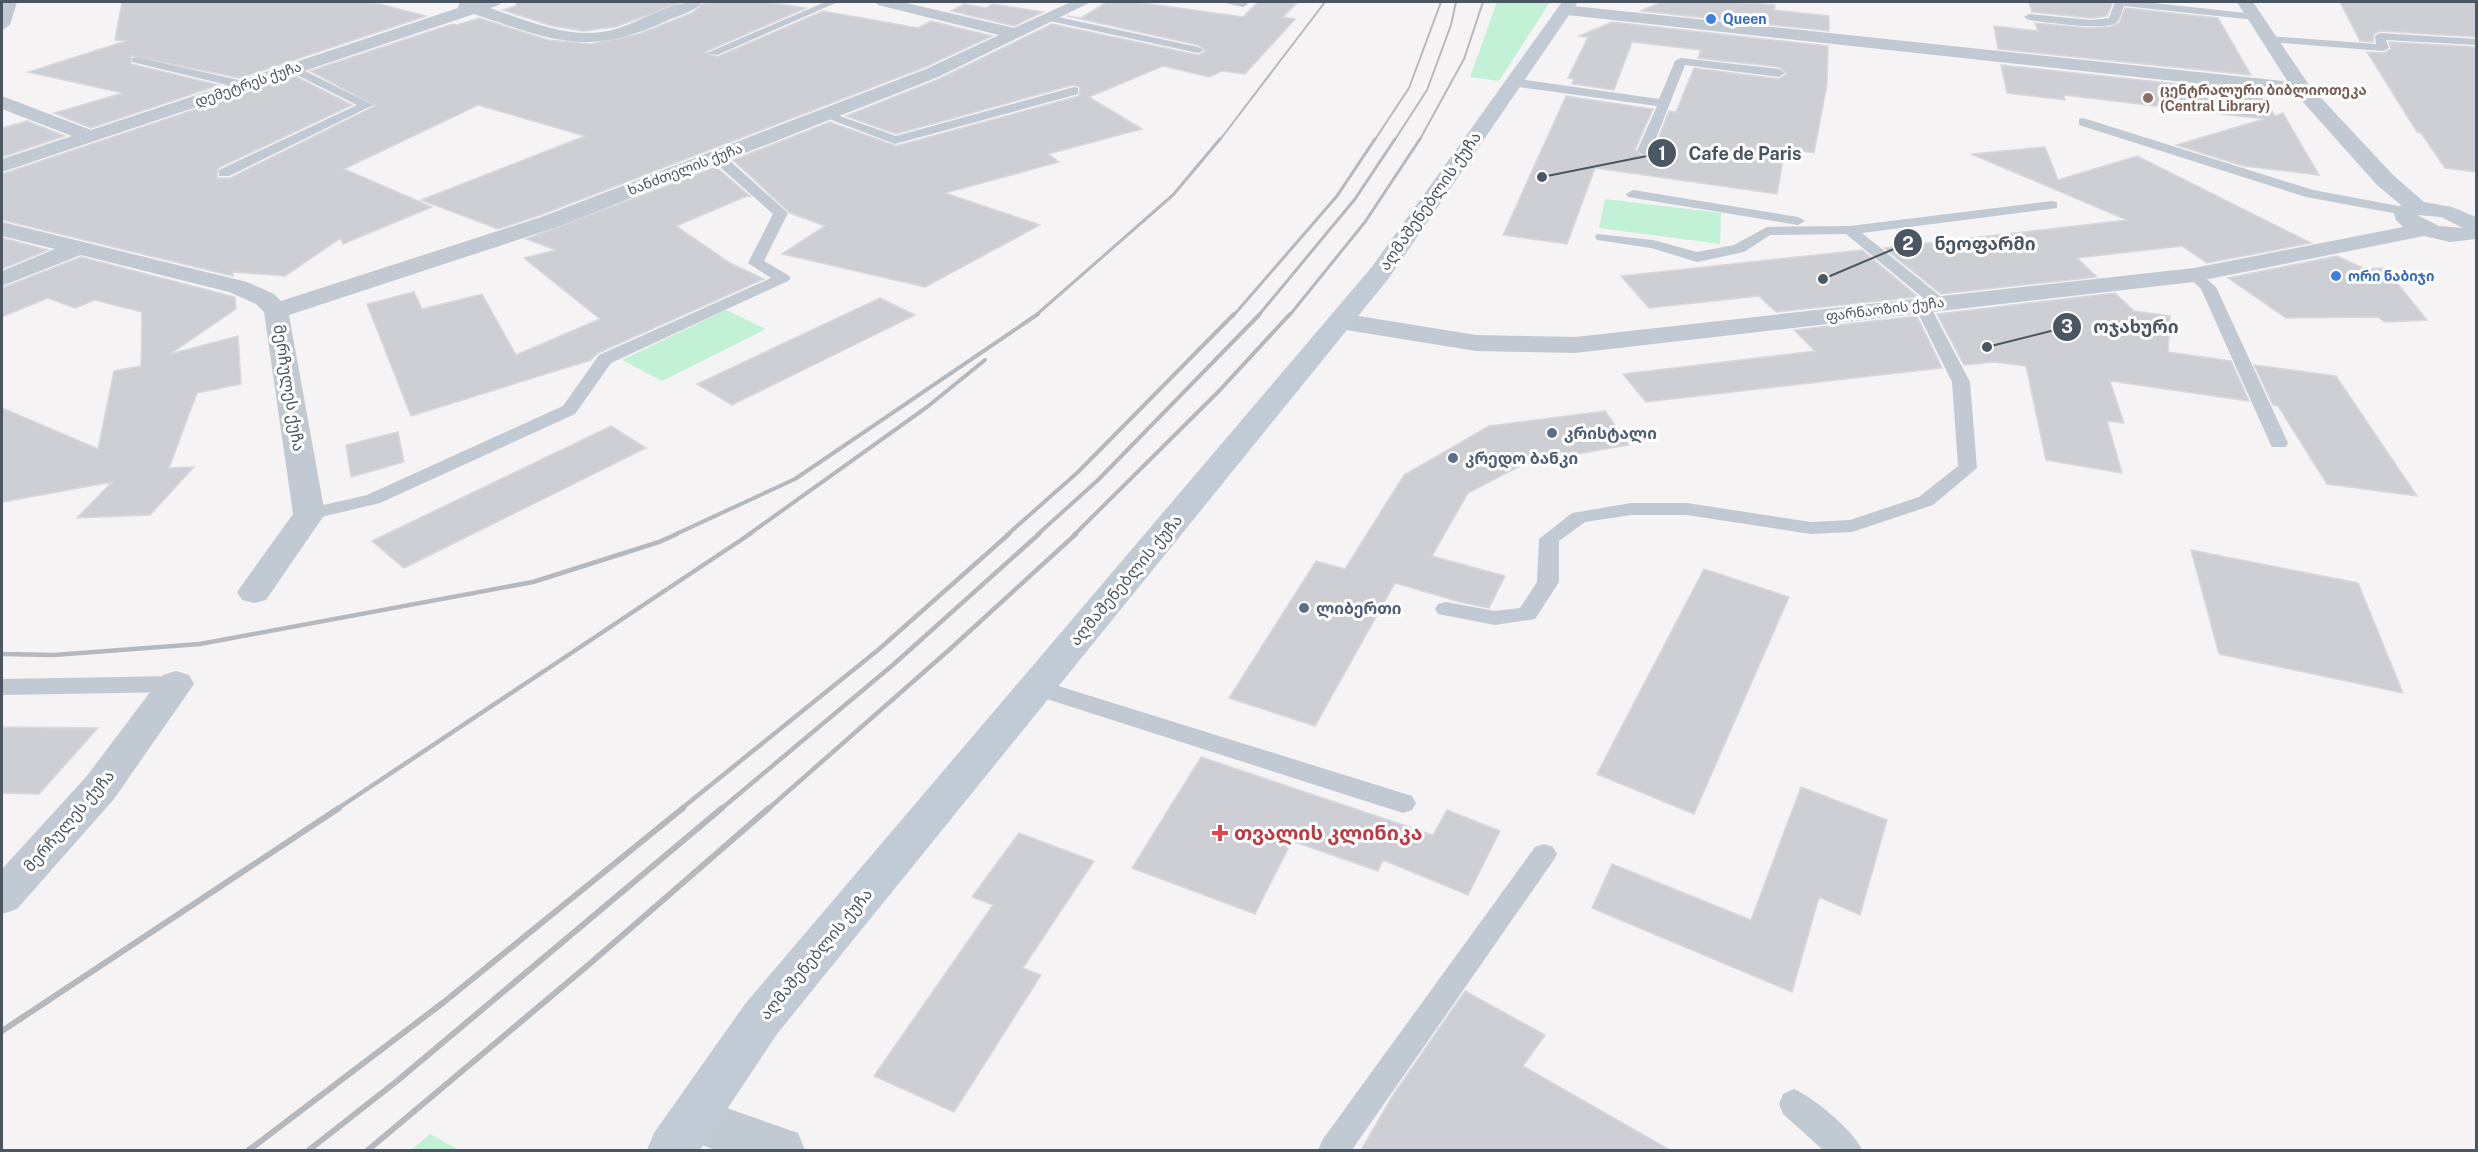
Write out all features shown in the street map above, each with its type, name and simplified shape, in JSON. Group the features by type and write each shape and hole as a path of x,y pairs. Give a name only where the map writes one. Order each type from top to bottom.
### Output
{"main road":[{"name":"აღმაშენებლის ქუჩა","path":"683,1135 761,1019 1380,273 1567,6"}],"street":[{"path":"2,26 9,2"},
{"path":"447,2 473,8 518,24 574,36 597,38 618,34 695,2"},
{"name":"დემეტრეს ქუჩა","path":"2,166 493,2"},
{"path":"884,2 1017,34"},
{"name":"ხანძთელის ქუჩა","path":"276,312 552,221 932,73 1083,2"},
{"path":"1567,6 2302,88"},
{"path":"2250,9 2302,88 2416,216 2452,235 2474,228"},
{"path":"2,102 92,137"},
{"name":"ფარნაოზის ქუჩა","path":"1340,321 1476,343 1575,345 2194,275 2416,216"},
{"name":"მერჩულეს ქუჩა","path":"2,229 238,287 265,299 276,312 309,514"},
{"path":"2,279 76,249"},
{"path":"254,592 309,514"},
{"name":"მერჩულეს ქუჩა","path":"2,897 100,788 176,684"},
{"path":"683,1135 780,1150"}],"lane":[{"path":"713,53 833,2"},
{"path":"1226,2 1242,4"},
{"path":"2029,17 2091,23 2113,21 2120,2 2250,9"},
{"path":"1049,18 1198,50"},
{"path":"2270,39 2383,48 2380,36 2476,42"},
{"path":"136,60 243,86"},
{"path":"1644,151 1681,61 1779,74"},
{"path":"224,173 367,105 293,69"},
{"path":"1512,82 1664,103"},
{"path":"822,114 895,140 1074,91"},
{"path":"2083,122 2311,194 2416,216"},
{"path":"309,514 373,499 569,410 605,359 783,278 756,263 781,213 717,157"},
{"path":"1446,609 1495,618 1527,614 1548,582 1549,538 1580,517 1630,509 1687,508 1811,528 1852,526 1926,501 1968,468 1961,382 1930,304 1850,230 1633,194"},
{"path":"1602,237 1653,244 1697,257 1739,249 1767,231 1850,230 2052,205"},
{"path":"2194,275 2208,287 2279,443"},
{"path":"2,687 110,687 176,684"},
{"path":"1036,687 1404,803"},
{"path":"1334,1150 1544,854"},
{"path":"1794,1104 1846,1150"}],"green space":[{"path":"1497,2 1550,2 1499,81 1470,77"},
{"path":"1605,199 1721,213 1720,244 1599,228"},
{"path":"726,310 766,329 662,381 622,360"},
{"path":"430,1134 459,1150 411,1150"}],"building":[{"path":"122,2 372,2 426,16 240,78 131,56 131,64 219,85 91,128 54,113 123,93 28,72 126,41 115,40"},
{"path":"517,2 683,2 615,27 584,31 552,26 503,10 516,6"},
{"path":"705,2 768,2 806,8 705,52 717,57 823,11 918,28 931,21 992,36 925,67 543,214 498,229 421,200 585,136 478,105 344,169 432,207 343,244 341,238 285,276 233,272 233,276 2,220 2,174 295,76 352,105 218,168 217,178 230,178 375,106 310,71 452,24 457,25 479,18 548,40 591,44 639,34 692,13"},
{"path":"1107,2 1136,2 1243,17 1258,2 1298,2 1283,17 1295,19 1245,74 1222,71 1209,77 1163,66 1089,97 1142,129 1048,154 1059,162 945,193 1040,225 925,287 782,254 825,226 790,213 733,160 830,122 896,146 1079,96 1080,87 1073,85 896,134 846,116 939,79 1052,24 1198,55 1206,51 1198,45 1067,16 1081,18"},
{"path":"1662,2 1738,2 1775,5 1774,10 1829,16 1829,31 1640,11"},
{"path":"2029,2 2113,2 2107,16 2091,18 2032,12"},
{"path":"2340,2 2476,2 2476,37 2380,31 2374,34 2373,42 2360,41"},
{"path":"964,4 986,8 993,4 1043,12 1014,26 951,11"},
{"path":"2125,8 2218,18 2251,75 1998,49 1994,26 2038,31 2035,23 2088,28 2110,27 2119,23"},
{"path":"1612,22 1828,46 1827,84 1814,153 1785,148 1777,194 1595,168 1567,244 1503,235 1566,96 1653,109 1635,150 1645,157 1653,152 1669,111 1676,112 1694,68 1779,79 1787,74 1779,67 1698,58 1701,50 1632,42 1614,90 1572,84 1574,79 1568,78 1588,37 1579,36"},
{"path":"2389,42 2476,47 2476,172 2445,168 2421,133 2417,132 2367,52 2384,53 2391,49"},
{"path":"2001,65 2261,93 2275,116 2283,113 2319,175 2243,166 2176,145 2264,119 2064,95 2065,100 2007,93"},
{"path":"27,121 65,136 2,157 2,128"},
{"path":"2045,147 2058,180 2137,156 2311,243 2207,263 2182,246 2077,258 2097,277 1941,294 1884,248 2127,220 1971,154"},
{"path":"716,167 751,197 747,196 676,226 730,263 764,279 598,353 591,360 411,416 367,304 414,292 422,309 482,294 516,355 600,319 524,258 556,250 526,239"},
{"path":"2,238 48,250 2,269"},
{"path":"1862,250 1918,297 1776,312 1759,296 1649,308 1621,276"},
{"path":"2337,256 2365,269 2385,268 2427,320 2385,322 2378,317 2286,318 2228,278"},
{"path":"81,257 235,297 236,309 170,354 238,336 241,384 197,393 169,468 194,467 150,515 77,518 112,482 2,502 2,408 98,449 114,371 141,366 142,312 95,300 75,308 48,298 2,317 2,288"},
{"path":"2115,293 2134,311 2170,316 2168,352 2231,361 2249,401 2110,381 2124,423 2107,421 2122,473 2046,460 2026,366 1995,362 1964,365 1937,314"},
{"path":"880,298 915,315 732,405 697,384"},
{"path":"1917,316 1942,368 1646,402 1623,374 1815,351 1794,330"},
{"path":"2254,365 2336,376 2417,496 2327,484 2278,406 2273,405"},
{"path":"1605,411 1629,445 1526,463 1468,493 1432,556 1505,576 1489,608 1395,583 1315,726 1229,698 1316,561 1345,569 1404,475 1489,426"},
{"path":"611,426 646,448 404,568 372,541"},
{"path":"398,432 404,462 351,477 346,445"},
{"path":"2191,550 2358,583 2403,693 2219,654"},
{"path":"1704,569 1789,597 1694,814 1597,774"},
{"path":"2,727 98,728 39,794 2,793"},
{"path":"1201,757 1433,835 1447,810 1500,831 1468,895 1383,860 1378,871 1292,841 1255,914 1132,868"},
{"path":"1801,787 1887,820 1860,915 1819,897 1792,992 1592,908 1612,864 1751,920"},
{"path":"1019,833 1094,861 1023,968 1041,975 954,1112 874,1076 993,905 972,897"},
{"path":"1465,991 1545,1035 1523,1066 1670,1150 1361,1150 1393,1095"}],"railway":[{"path":"1219,141 1325,2"},
{"path":"1374,141 1409,88 1441,2"},
{"path":"1394,141 1427,90 1451,25 1456,2"},
{"path":"1419,141 1464,59 1483,2"},
{"path":"1035,316 1173,195 1220,139"},
{"path":"1233,316 1337,196 1375,139"},
{"path":"1258,316 1355,199 1395,139"},
{"path":"1289,316 1365,222 1420,139"},
{"path":"674,535 795,479 1038,314"},
{"path":"1007,535 1078,472 1234,314"},
{"path":"1037,535 1098,480 1260,314"},
{"path":"1074,535 1219,391 1290,314"},
{"path":"748,535 927,407 985,360"},
{"path":"2,654 54,655 200,644 533,582 659,542 677,534"},
{"path":"337,809 750,534"},
{"path":"681,809 878,650 1009,534"},
{"path":"721,809 894,664 1039,534"},
{"path":"768,809 949,650 1076,534"},
{"path":"2,1031 339,808"},
{"path":"249,1150 444,1002 683,808"},
{"path":"309,1150 397,1081 722,808"},
{"path":"368,1150 586,967 769,808"}],"place":[{"name":"Queen","path":"1711,19"},
{"name":"ცენტრალური ბიბლიოთეკა (Central Library)","path":"2148,98"},
{"name":"Cafe de Paris","path":"1542,177"},
{"name":"ორი ნაბიჯი","path":"2336,276"},
{"name":"ნეოფარმი","path":"1823,279"},
{"name":"ოჯახური","path":"1987,347"},
{"name":"კრისტალი","path":"1552,433"},
{"name":"კრედო ბანკი","path":"1453,458"},
{"name":"ლიბერთი","path":"1304,608"},
{"name":"თვალის კლინიკა","path":"1220,833"}]}
